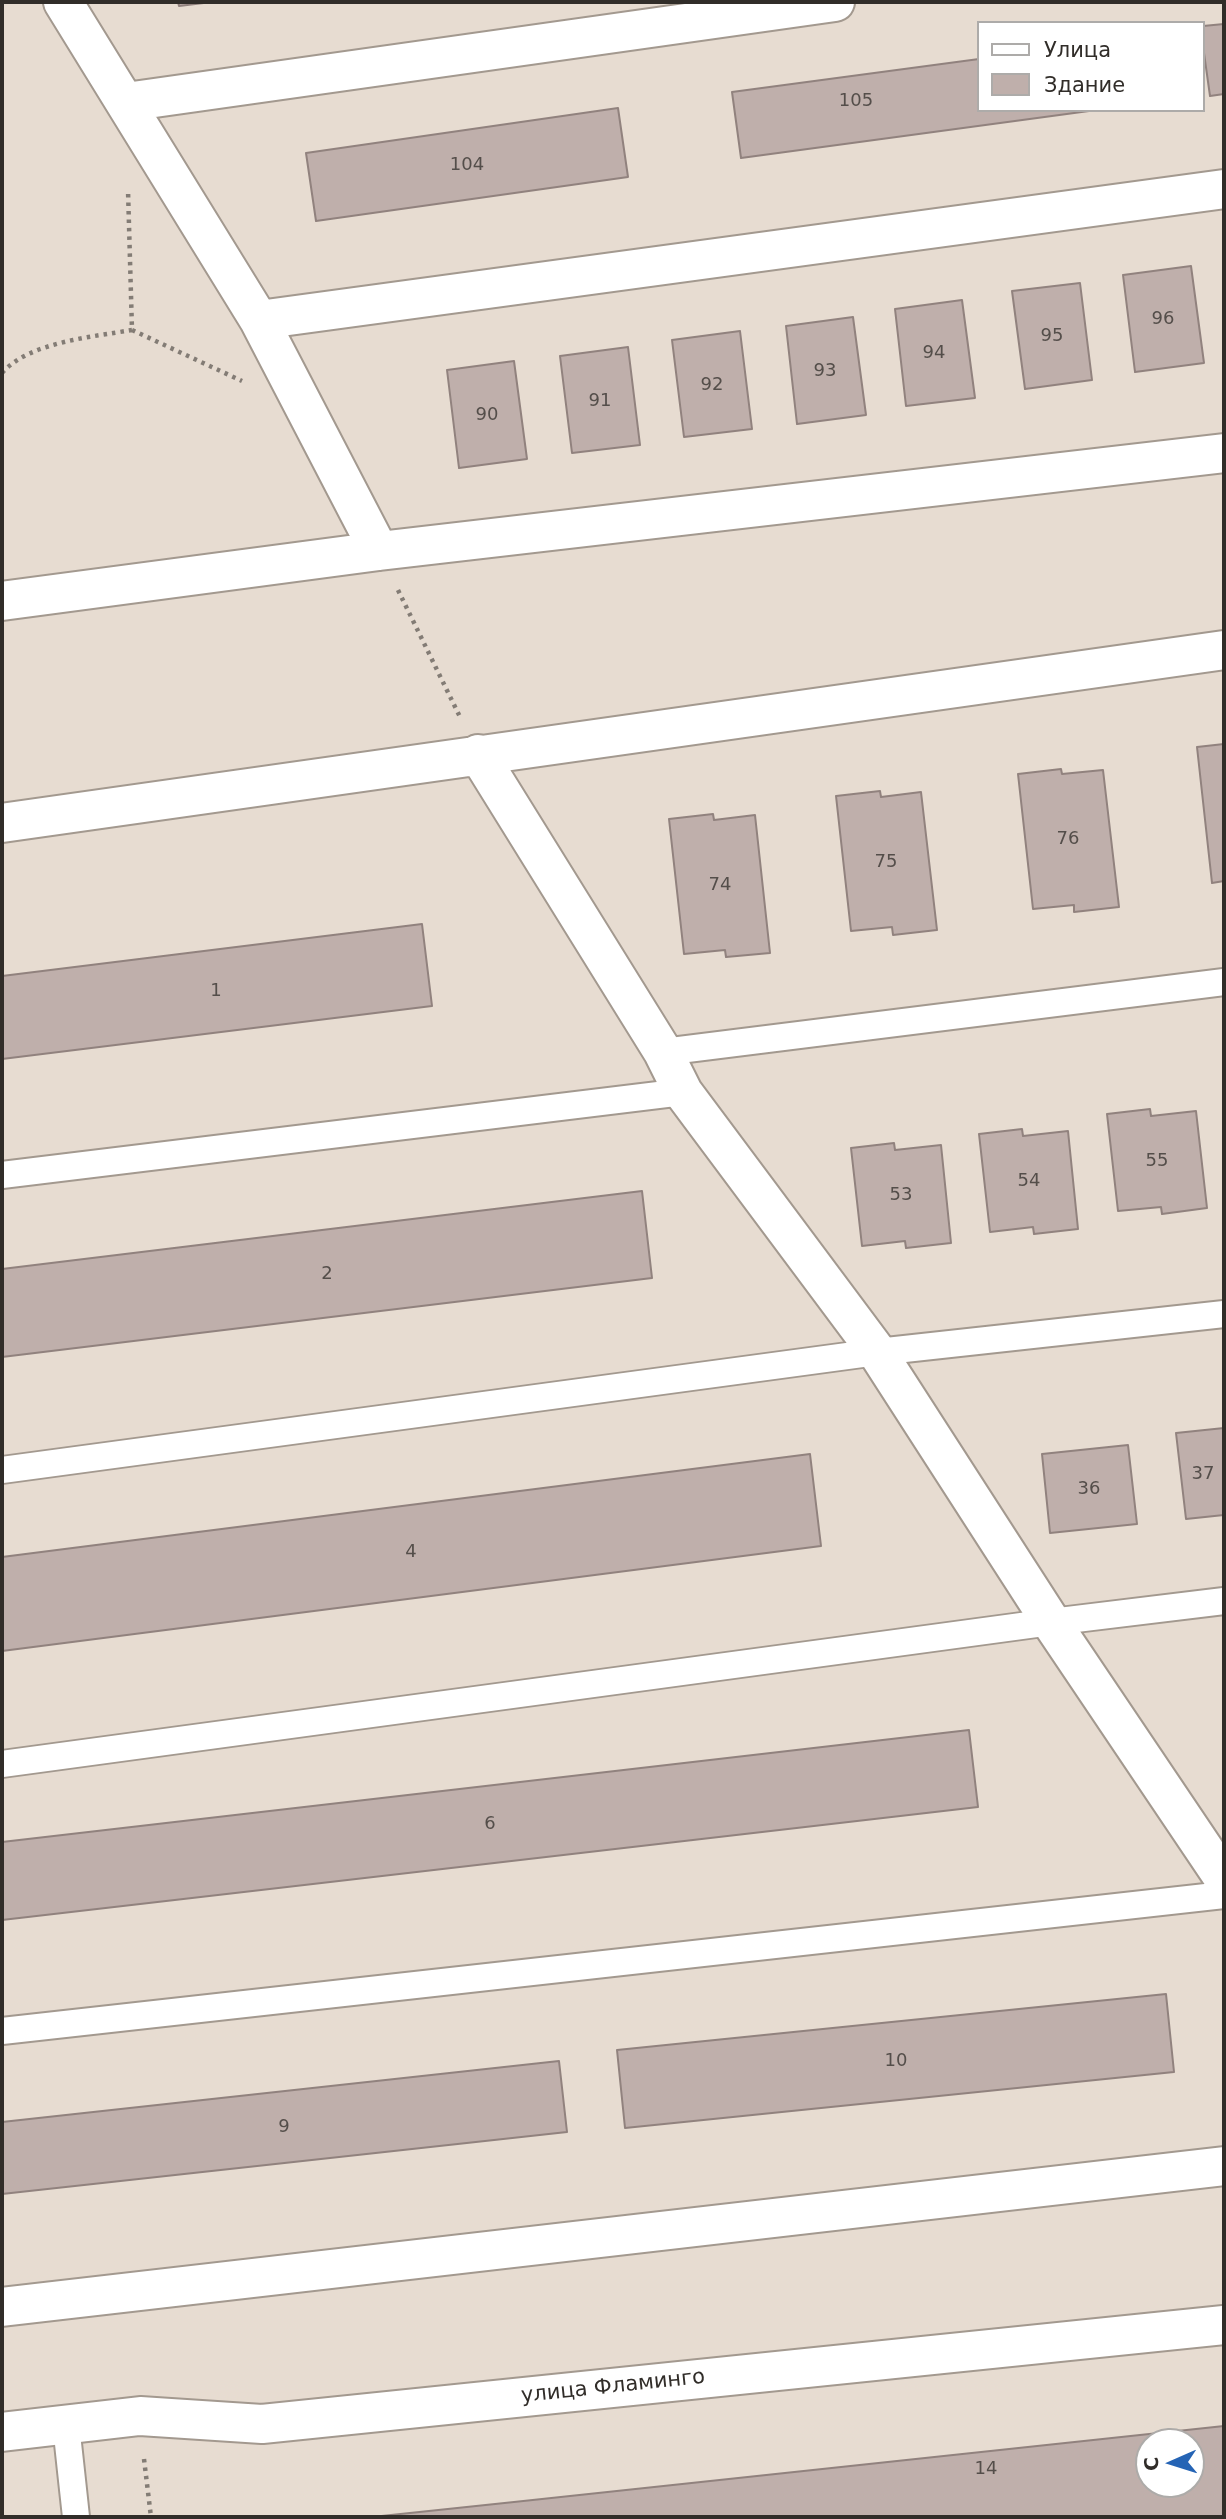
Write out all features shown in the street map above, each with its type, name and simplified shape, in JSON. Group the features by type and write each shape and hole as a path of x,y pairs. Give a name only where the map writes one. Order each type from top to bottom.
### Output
{"street":[{"path":"63,2 259,320 379,551"},
{"path":"125,102 835,2"},
{"path":"259,320 1224,189"},
{"path":"2,601 379,551 1224,453"},
{"path":"2,823 1224,650"},
{"path":"478,754 663,1052 683,1092 877,1352 1051,1622 1224,1879"},
{"path":"2,2306 1224,2166"},
{"name":"улица Фламинго","path":"2,2432 140,2417 262,2424 1224,2325"}],"lane":[{"path":"663,1052 1224,982"},
{"path":"2,1175 683,1092"},
{"path":"2,1470 877,1352 1224,1314"},
{"path":"2,1764 1224,1601"},
{"path":"2,2031 1224,1895"},
{"path":"66,2425 76,2517"}],"path":[{"path":"128,182 132,330"},
{"path":"2,373 12,362 58,344 132,330 244,382"},
{"path":"379,551 478,754"},
{"path":"140,2417 150,2517"}],"building":[{"path":"178,2 212,2 179,6"},
{"path":"1224,24 1224,94 1210,96 1205,60 1205,26"},
{"path":"978,59 978,112 1082,112 741,158 732,92"},
{"path":"618,108 628,177 316,221 306,153"},
{"path":"1191,266 1204,363 1135,372 1123,275"},
{"path":"1080,283 1092,380 1025,389 1012,291"},
{"path":"962,300 975,398 906,406 895,309"},
{"path":"853,317 866,415 797,424 786,326"},
{"path":"740,331 752,429 684,437 672,340"},
{"path":"628,347 640,445 572,453 560,356"},
{"path":"514,361 527,459 459,468 447,370"},
{"path":"1224,744 1224,881 1212,883 1197,747"},
{"path":"1061,769 1062,774 1103,770 1119,907 1074,912 1074,905 1033,909 1018,774"},
{"path":"880,791 881,797 921,792 937,930 893,935 892,927 851,931 836,796"},
{"path":"713,814 714,820 755,815 770,953 726,957 725,950 684,954 669,819"},
{"path":"422,924 432,1006 2,1059 2,976"},
{"path":"1150,1109 1151,1116 1196,1111 1207,1208 1162,1214 1161,1207 1118,1211 1107,1114"},
{"path":"1022,1129 1023,1136 1068,1131 1078,1229 1034,1234 1033,1227 990,1232 979,1134"},
{"path":"894,1143 895,1150 941,1145 951,1243 906,1248 905,1241 862,1246 851,1148"},
{"path":"642,1191 652,1278 2,1357 2,1269"},
{"path":"1224,1428 1224,1515 1186,1519 1176,1433"},
{"path":"1128,1445 1137,1524 1050,1533 1042,1454"},
{"path":"810,1454 821,1546 2,1651 2,1557"},
{"path":"969,1730 978,1807 2,1920 2,1842"},
{"path":"1166,1994 1174,2072 625,2128 617,2050"},
{"path":"559,2061 567,2132 2,2194 2,2122"},
{"path":"1224,2426 1224,2517 372,2517 1135,2436 1135,2498 1205,2498 1205,2428"}]}
